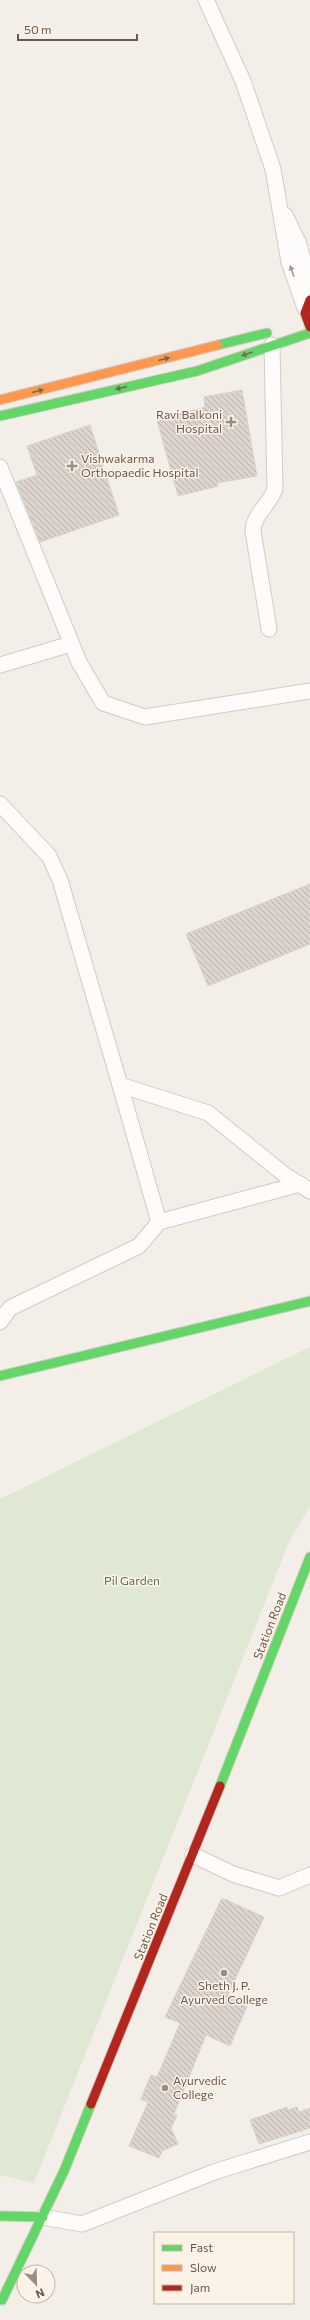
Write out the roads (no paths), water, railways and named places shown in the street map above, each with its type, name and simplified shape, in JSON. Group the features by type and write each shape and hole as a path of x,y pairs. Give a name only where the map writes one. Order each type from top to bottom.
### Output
{"main road":[{"path":"304,312 310,327"},
{"path":"0,400 274,338 310,333"},
{"path":"0,416 197,370 274,338"},
{"path":"0,1376 310,1302"},
{"name":"Station Road","path":"1,2300 43,2217 64,2171 193,1856 310,1557"},
{"path":"0,2216 43,2217"}],"street":[{"path":"206,0 243,81 273,169 289,262 304,312"},
{"path":"279,204 299,244 310,287"},
{"path":"269,629 253,524 272,497 275,489 274,338"},
{"path":"0,467 79,662 102,703 145,717 310,691"},
{"path":"0,665 72,644"},
{"path":"0,804 49,856 60,880 159,1222"},
{"path":"120,1085 208,1113 305,1188"},
{"path":"0,1322 10,1308 139,1246 159,1222 305,1188"},
{"path":"193,1856 233,1874 279,1888 310,1875"},
{"path":"43,2217 82,2224 214,2172 310,2142"}],"place":[{"name":"Ravi Balkoni Hospital","path":"231,422"},
{"name":"Vishwakarma Orthopaedic Hospital","path":"72,466"},
{"name":"Sheth J. P. Ayurved College","path":"224,1973"},
{"name":"Ayurvedic College","path":"165,2088"}],"park label":[{"name":"Pil Garden","path":"132,1581"}]}
